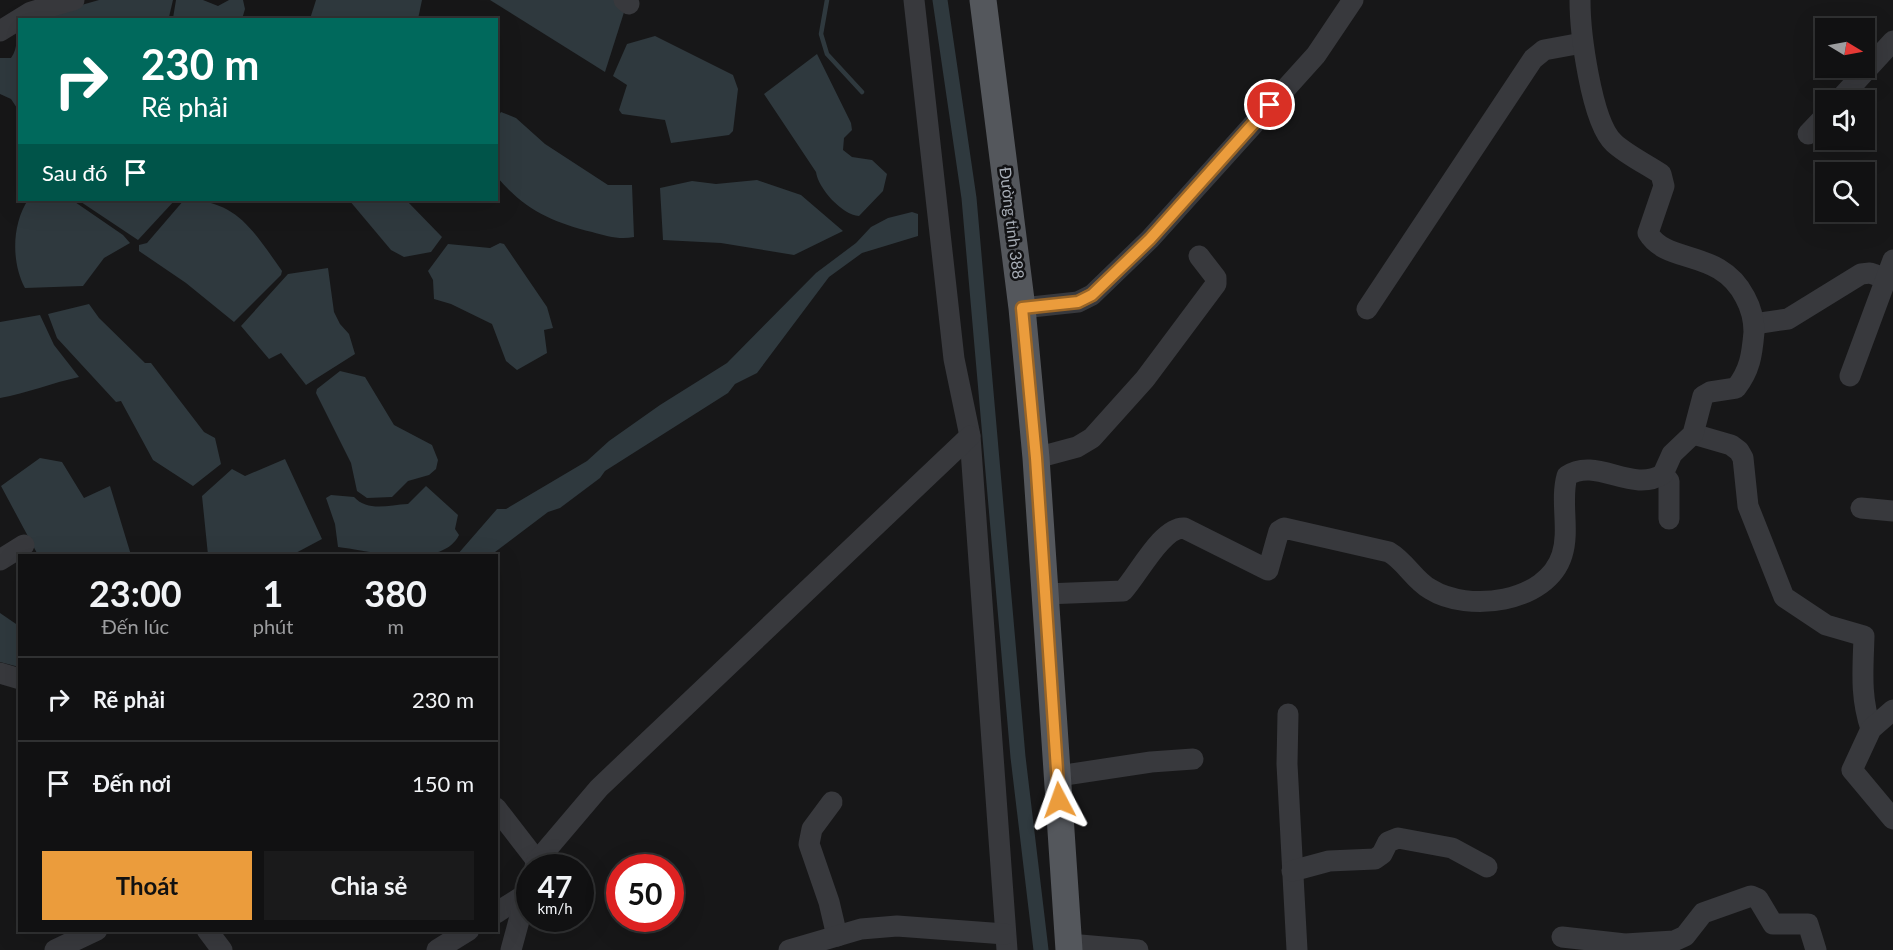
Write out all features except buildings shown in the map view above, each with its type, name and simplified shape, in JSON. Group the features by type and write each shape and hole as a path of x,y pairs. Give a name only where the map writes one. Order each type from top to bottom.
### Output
{"main road":[{"name":"Đường tỉnh 388","path":"983,0 1022,308 1036,458 1069,947"}],"street":[{"path":"21,18 31,12 74,0"},
{"path":"789,950 861,928 897,926 1006,942 970,436 954,359 914,0"},
{"path":"1022,308 1078,302 1092,295 1150,239 1316,55 1353,0"},
{"path":"1045,594 1123,591 1166,535 1176,528 1184,528 1268,570 1279,531 1284,528 1389,552 1401,559 1431,590 1463,600 1491,602 1519,595 1537,585 1557,566 1563,554 1567,476 1594,471 1641,481 1663,474 1672,454 1694,434 1703,396 1710,392 1736,388 1746,375 1752,350 1754,324 1749,305 1738,284 1722,270 1708,262 1664,248 1653,242 1648,233 1664,179 1661,174 1614,143 1608,135 1587,69 1582,43 1580,0"},
{"path":"0,31 18,20"},
{"path":"1848,90 1893,41"},
{"path":"1367,309 1533,59 1544,50 1582,43"},
{"path":"1808,134 1815,127"},
{"path":"1036,458 1085,443 1145,380 1216,284 1216,278 1199,256"},
{"path":"1754,324 1788,319 1861,274 1889,269"},
{"path":"1850,376 1889,269"},
{"path":"1694,434 1731,445 1739,451 1743,458 1748,506 1784,597 1826,626 1864,636 1861,678 1863,703 1871,729"},
{"path":"548,854 599,788 970,436"},
{"path":"1663,474 1669,481 1669,519"},
{"path":"1861,508 1893,512"},
{"path":"0,560 24,545"},
{"path":"0,674 18,678"},
{"path":"1893,710 1871,729 1852,770 1893,819"},
{"path":"1288,714 1287,764 1297,950"},
{"path":"1058,776 1151,762 1192,759"},
{"path":"832,802 812,829 809,844 830,902 837,936"},
{"path":"498,812 520,854"},
{"path":"1292,871 1329,861 1375,859 1382,854 1388,842 1398,838 1452,848 1487,867"},
{"path":"498,911 516,892"},
{"path":"1562,937 1624,944 1674,941 1685,936 1703,914 1751,896 1758,899 1773,924 1808,924 1816,950"},
{"path":"55,950 93,932"},
{"path":"208,932 222,950"},
{"path":"437,950 466,932"},
{"path":"511,950 516,932"},
{"path":"1069,947 1138,950"}],"shaded area":[{"path":"99,0 173,0 169,17 164,18 36,18"},
{"path":"176,0 203,0 218,6 229,0 243,0 245,9 242,18 173,18"},
{"path":"316,0 422,0 418,18 310,18"},
{"path":"490,0 618,0 626,6 605,72"},
{"path":"18,30 18,110 11,99 0,94 0,58 11,58 16,46"},
{"path":"655,36 733,75 738,89 733,131 729,135 671,143 665,120 622,114 619,110 627,85 613,76 627,44"},
{"path":"817,54 851,123 852,130 844,138 843,150 852,157 872,160 887,174 883,191 859,216 845,211 826,193 816,172 764,94"},
{"path":"501,112 516,118 545,144 608,185 632,185 634,237 613,237 564,224 540,213 518,198 498,178 498,116"},
{"path":"757,180 801,195 843,231 794,255 721,243 663,240 660,188 692,181 716,184"},
{"path":"28,201 73,201 123,235 130,243 104,258 83,286 25,288 17,267 15,243"},
{"path":"80,201 174,201 138,240"},
{"path":"183,201 202,201 218,205 242,220 253,231 282,271 281,275 234,322 186,283 139,251 139,245 147,243"},
{"path":"350,201 407,201 442,237 431,252 404,257 391,250"},
{"path":"912,212 918,214 918,236 862,253 829,277 757,373 735,384 728,393 605,471 600,478 560,508 548,512 492,554 458,554 497,509 506,509 587,461 609,441 660,405 727,363 816,273 856,243 871,227 888,218"},
{"path":"500,243 504,244 547,307 553,328 544,330 547,353 517,370 506,361 492,324 451,304 434,299 433,280 428,271 448,244 490,248"},
{"path":"328,268 334,312 340,324 349,334 355,354 306,385 281,353 269,359 241,326 288,274"},
{"path":"89,304 99,318 145,363 151,363 204,432 215,438 221,464 193,486 153,460 121,401 116,402 57,338 48,314"},
{"path":"40,315 54,345 79,377 0,398 0,322"},
{"path":"340,371 365,377 394,425 432,445 438,460 436,469 429,475 408,481 392,497 367,498 357,491 351,463 316,393 317,389"},
{"path":"40,458 62,462 84,498 110,486 131,554 37,554 1,486"},
{"path":"285,459 322,539 294,554 208,554 202,496 232,469 245,476"},
{"path":"426,486 458,515 455,529 459,535 450,546 427,554 386,554 338,547 335,524 326,498 331,495 354,497 372,506 408,504"},
{"path":"0,613 18,625 18,667 0,662"}],"waterway":[{"path":"827,0 821,34 827,54 862,92"},
{"path":"940,0 969,198 1018,757 1041,950"}],"route":[{"path":"1059,800 1036,458 1022,308 1078,302 1092,295 1150,239 1270,105"}]}
